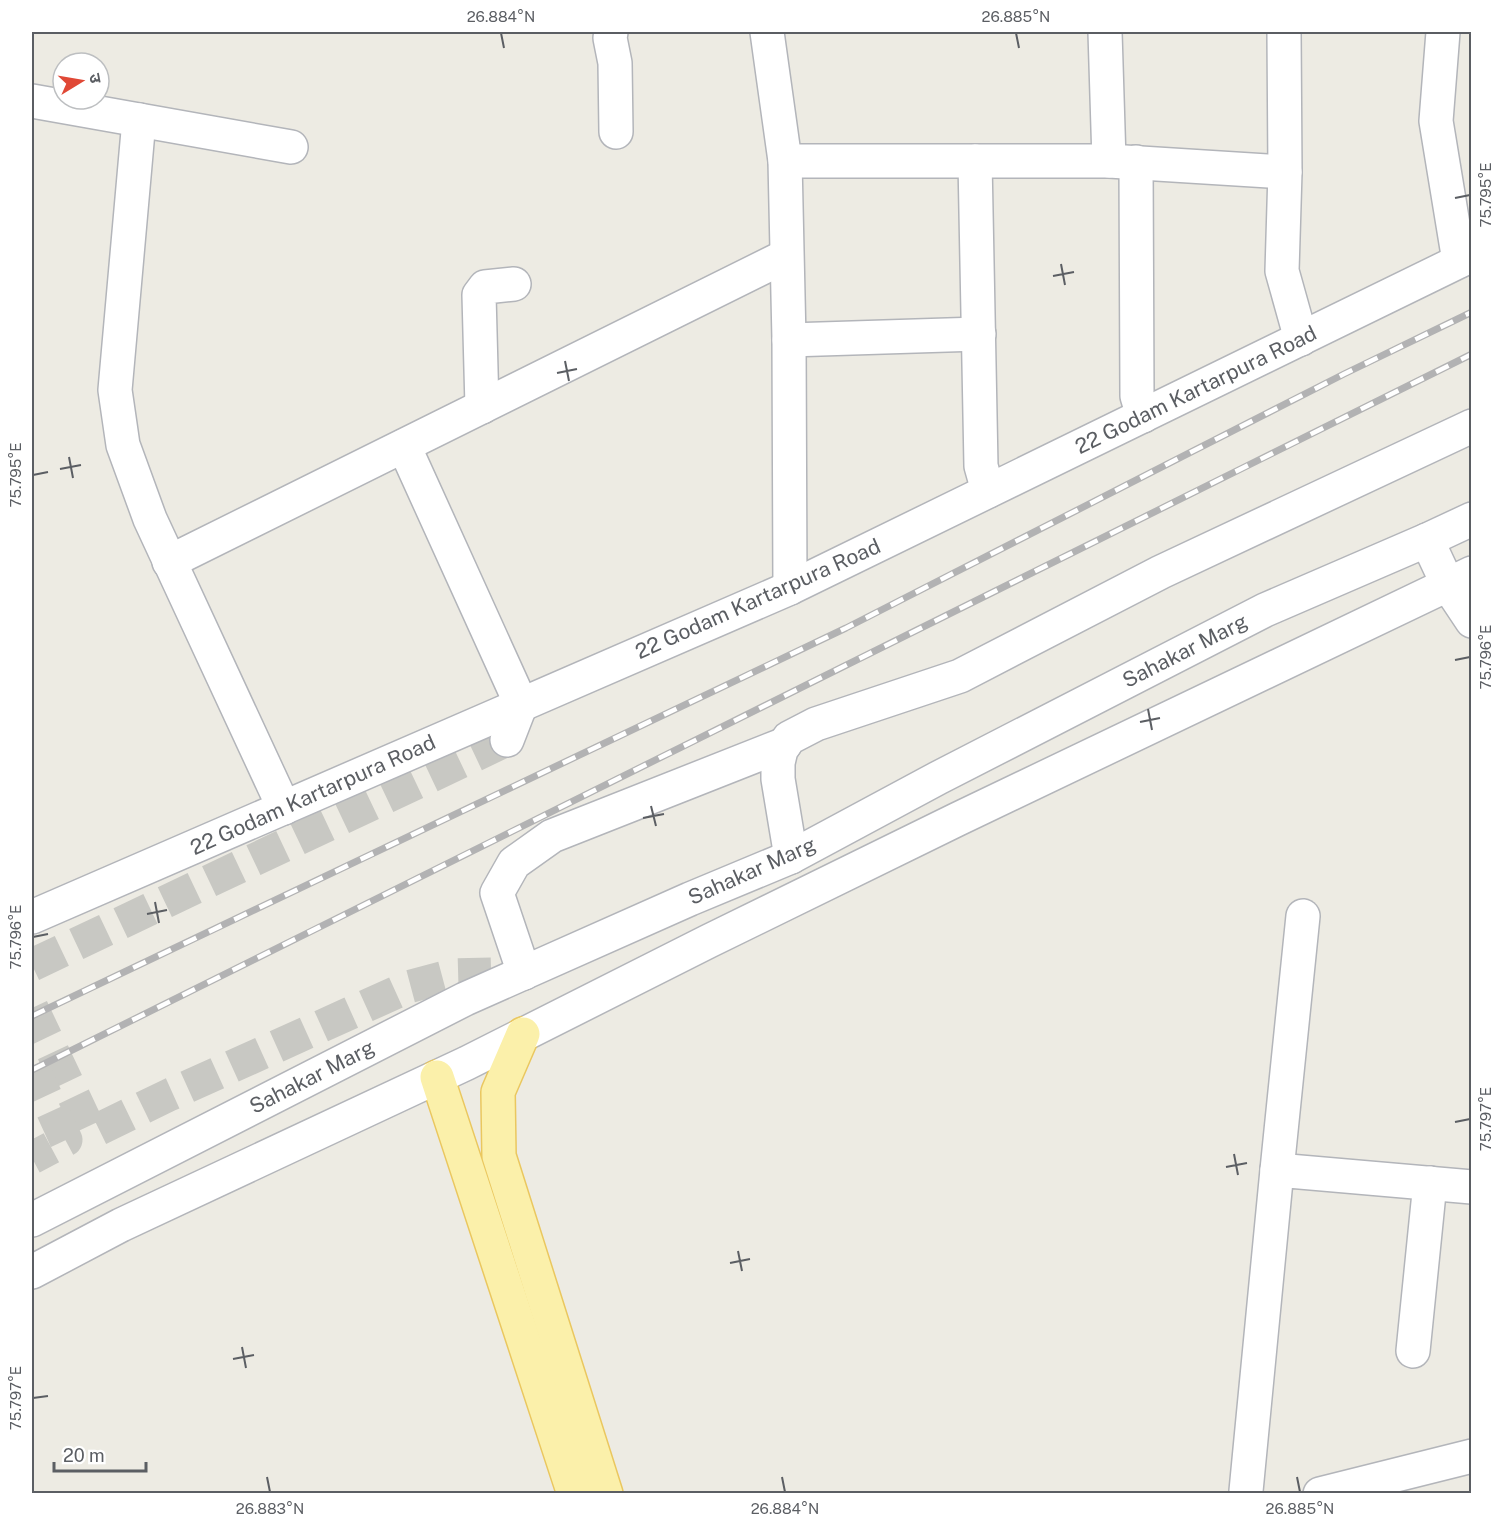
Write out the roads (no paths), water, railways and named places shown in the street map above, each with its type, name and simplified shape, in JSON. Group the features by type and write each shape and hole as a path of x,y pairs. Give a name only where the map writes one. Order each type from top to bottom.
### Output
{"main road":[{"path":"523,1034 498,1092 499,1156 606,1494"},
{"path":"437,1077 574,1494"}],"street":[{"path":"611,32 615,63 616,132"},
{"path":"767,32 785,161 789,340 790,588"},
{"path":"1105,32 1123,162 1137,396 1143,416"},
{"path":"1284,32 1285,172 1282,271 1301,339"},
{"path":"1443,32 1436,121 1465,258"},
{"path":"32,101 291,147"},
{"path":"139,120 115,390 123,445 150,519 284,808"},
{"path":"785,161 1123,162 1285,172"},
{"path":"975,161 981,465 988,491"},
{"path":"170,562 786,256"},
{"name":"22 Godam Kartarpura Road","path":"32,917 790,588 1465,258"},
{"path":"482,407 479,295 485,287 514,284"},
{"path":"789,340 979,334"},
{"path":"791,857 778,779 778,763 789,738 816,724 960,676 1161,572 1472,426"},
{"path":"404,446 521,704 507,740"},
{"name":"Sahakar Marg","path":"32,1220 465,999 690,899 791,857 938,778 1264,610 1427,540 1468,530"},
{"path":"1427,540 1460,579 1472,621"},
{"name":"Sahakar Marg","path":"32,1272 121,1225 437,1077 948,824 1460,579"},
{"path":"524,973 497,892 514,863 552,836 785,744"},
{"path":"1246,1491 1276,1170 1303,916"},
{"path":"1276,1170 1472,1187"},
{"path":"1413,1352 1430,1183"},
{"path":"1320,1494 1472,1456"}],"tunnel":[{"path":"32,965 507,740"},
{"path":"32,1008 91,1133 169,1095 408,987 453,975 524,973"},
{"path":"32,1066 66,1140 32,1158"}],"railway":[{"path":"32,1016 846,628 1344,374 1472,312"},
{"path":"32,1070 1472,354"}]}
